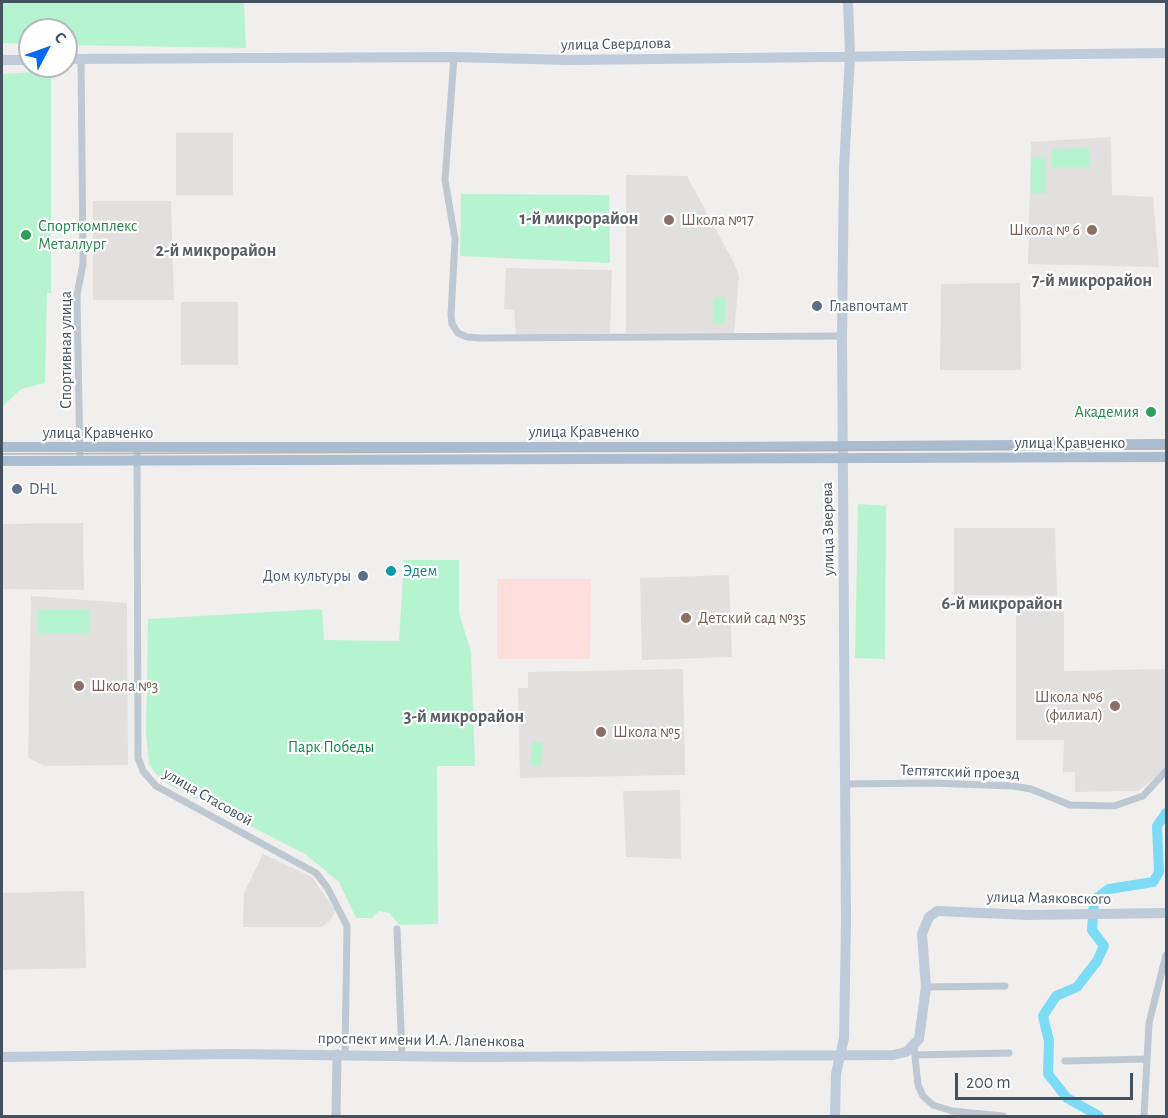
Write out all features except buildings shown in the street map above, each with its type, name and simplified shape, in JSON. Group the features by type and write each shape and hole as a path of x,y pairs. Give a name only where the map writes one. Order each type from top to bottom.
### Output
{"main road":[{"name":"улица Зверева","path":"835,1116 836,1074 844,1018 842,336 844,168 850,55 848,2"},
{"name":"улица Свердлова","path":"81,59 454,57 579,60 1167,53"},
{"path":"2,60 18,60"},
{"name":"улица Кравченко","path":"2,447 766,447 1167,444"},
{"name":"улица Кравченко","path":"2,461 1167,457"},
{"name":"улица Маяковского","path":"927,987 922,934 932,914 945,909 1084,915 1167,913"},
{"path":"915,1051 923,1027 927,987"},
{"name":"проспект имени И.А. Лапенкова","path":"2,1057 341,1054 840,1057 893,1055 915,1051"}],"street":[{"path":"454,57 446,180 455,239 451,315 452,324 458,333 467,337 480,338 842,336"},
{"name":"Спортивная улица","path":"80,461 77,295 83,264 81,59"},
{"path":"1068,444 1068,458"},
{"path":"1106,444 1107,457"},
{"path":"904,446 905,459"},
{"path":"43,447 44,461"},
{"path":"278,447 278,461"},
{"path":"522,447 522,460"},
{"path":"563,447 563,460"},
{"path":"605,447 605,460"},
{"path":"648,447 648,460"},
{"path":"689,447 689,460"},
{"path":"717,447 717,460"},
{"path":"766,447 766,459"},
{"name":"улица Стасовой","path":"137,448 138,758 143,771 156,786 316,873 327,887 347,926 341,1054"},
{"name":"Тептятский проезд","path":"844,784 931,783 1013,786 1031,789 1070,805 1114,806 1143,796 1167,771"},
{"path":"397,929 402,1055"},
{"path":"1144,1116 1145,1059 1149,1023 1167,955"},
{"path":"927,987 1005,986"},
{"path":"1003,1116 952,1111 933,1105 923,1096 918,1085 915,1051 1010,1053"},
{"path":"336,1116 341,1054"},
{"path":"1065,1061 1145,1059"}],"shaded area":[{"path":"176,133 233,133 233,195 176,195"},
{"name":"Школа № 6","path":"1111,137 1112,195 1153,197 1159,267 1028,264 1031,142"},
{"name":"Школа №17","path":"626,175 687,176 739,276 734,334 626,333"},
{"path":"93,201 171,201 174,300 93,300"},
{"path":"506,268 612,270 610,333 516,336 514,310 504,309"},
{"path":"1020,283 1021,370 940,370 941,284"},
{"path":"181,302 238,302 238,365 181,365"},
{"path":"83,523 84,590 2,589 2,524"},
{"path":"954,528 1055,528 1057,596 954,595"},
{"name":"Детский сад №35","path":"729,575 732,657 642,660 640,578"},
{"path":"497,579 591,579 590,659 497,659"},
{"name":"Школа №3","path":"31,596 127,603 128,765 45,766 28,758"},
{"name":"Школа №6 (филиал)","path":"1016,604 1064,604 1064,671 1166,669 1166,769 1138,791 1075,792 1075,772 1063,772 1064,740 1016,740"},
{"name":"Школа №5","path":"683,669 685,775 520,778 518,688 528,688 528,672"},
{"path":"680,790 681,859 626,857 623,791"},
{"path":"263,854 312,877 335,910 332,918 322,927 243,927 244,893"},
{"path":"84,891 86,968 2,970 2,893"}],"green space":[{"path":"2,2 244,2 246,48 78,45 78,18 18,18 18,44 2,43"},
{"name":"Спорткомплекс Металлург","path":"18,73 18,78 51,78 51,293 47,293 45,383 21,389 2,407 2,74"},
{"path":"1089,148 1089,167 1052,167 1052,149"},
{"path":"1031,157 1046,157 1046,194 1031,194"},
{"path":"461,194 609,195 610,263 460,256"},
{"path":"713,297 725,297 725,323 713,323"},
{"path":"858,504 886,506 885,659 855,658"},
{"name":"Парк Победы","path":"404,560 459,560 459,613 471,652 475,766 437,766 438,924 399,925 389,913 379,911 372,918 356,918 339,882 305,854 168,784 155,773 149,764 146,735 148,619 322,609 324,640 399,641"},
{"path":"38,610 90,610 90,633 38,633"},
{"path":"532,741 543,743 541,766 530,764"}],"waterway":[{"path":"1099,1116 1067,1098 1048,1074 1049,1041 1043,1016 1056,996 1077,987 1097,961 1104,946 1092,930 1094,900 1109,889 1153,882 1159,872 1157,826 1166,813"}],"tram line":[{"path":"2,454 1166,449"}],"place":[{"name":"Школа №17","path":"669,220"},
{"name":"Школа № 6","path":"1092,230"},
{"name":"Спорткомплекс Металлург","path":"26,235"},
{"name":"Главпочтамт","path":"817,306"},
{"name":"Академия","path":"1151,412"},
{"name":"DHL","path":"17,489"},
{"name":"Эдем","path":"391,571"},
{"name":"Дом культуры","path":"363,576"},
{"name":"Детский сад №35","path":"686,618"},
{"name":"Школа №3","path":"79,686"},
{"name":"Школа №6 (филиал)","path":"1115,706"},
{"name":"Школа №5","path":"601,732"}],"district":[{"name":"1-й микрорайон","path":"579,219"},
{"name":"2-й микрорайон","path":"216,251"},
{"name":"7-й микрорайон","path":"1092,281"},
{"name":"6-й микрорайон","path":"1002,604"},
{"name":"3-й микрорайон","path":"464,717"}]}
